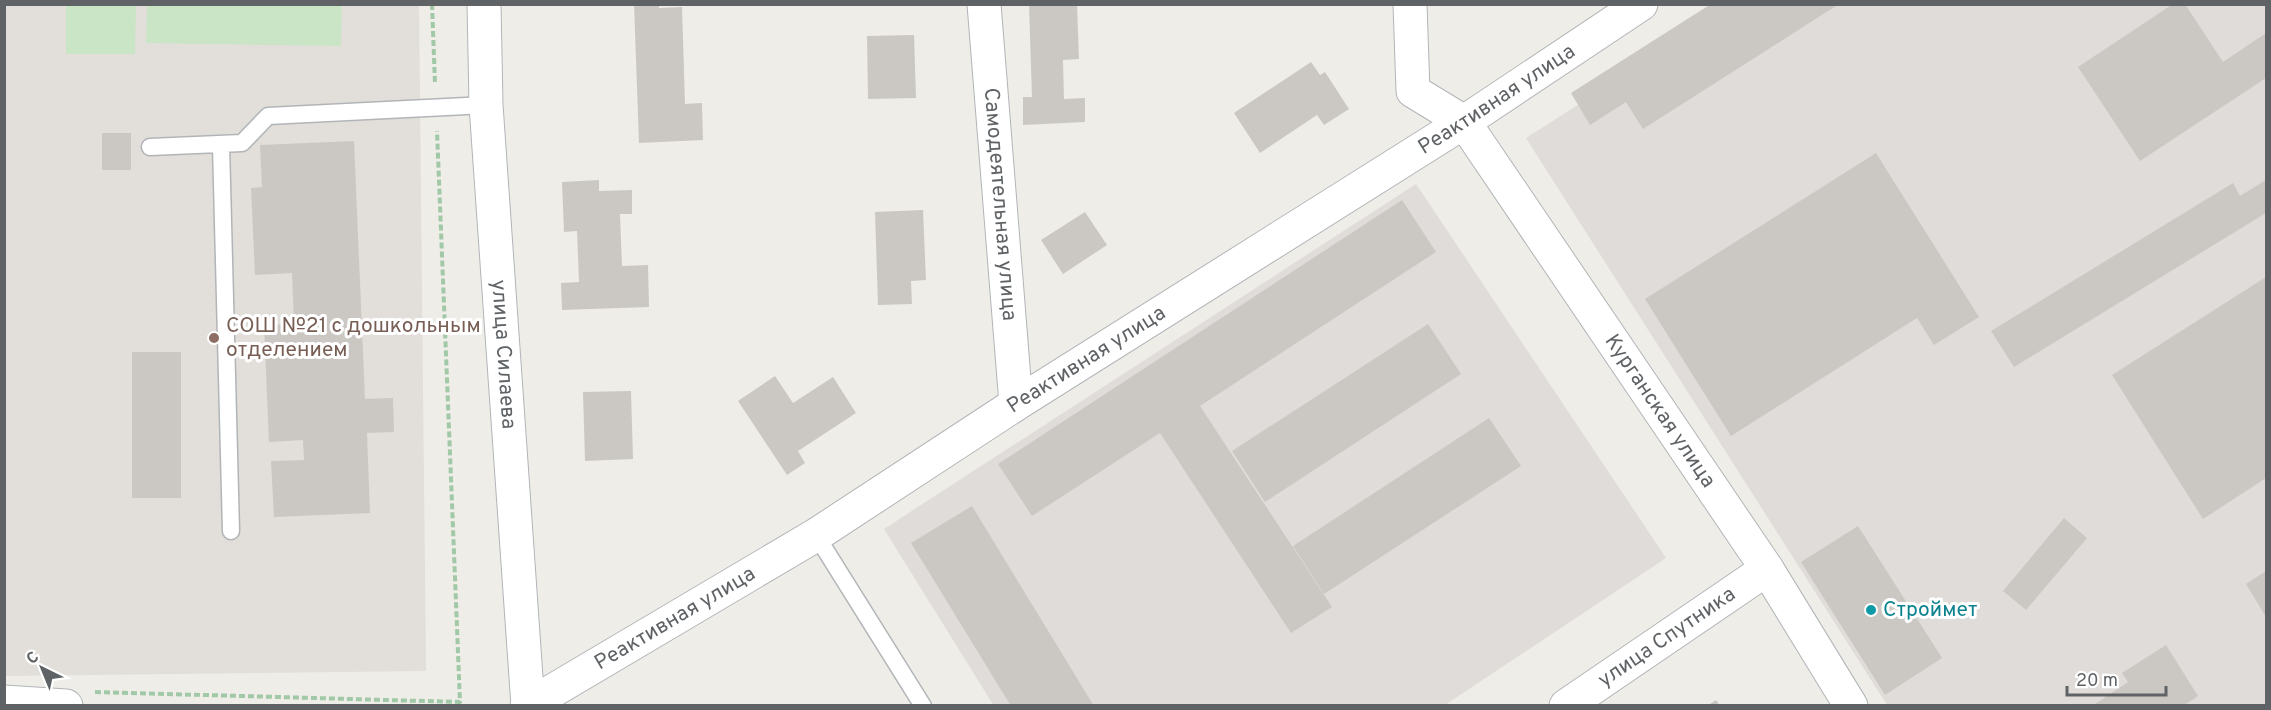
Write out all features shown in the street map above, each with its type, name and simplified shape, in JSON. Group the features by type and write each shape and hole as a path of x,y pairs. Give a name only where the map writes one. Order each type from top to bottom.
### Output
{"street":[{"name":"улица Силаева","path":"484,4 486,105 527,705"},
{"name":"Самодеятельная улица","path":"984,4 1016,404"},
{"path":"1410,4 1413,91 1464,122"},
{"name":"Реактивная улица","path":"527,705 816,535 1016,404 1464,122 1641,4"},
{"name":"Курганская улица","path":"1464,122 1767,569 1851,705"},
{"name":"улица Спутника","path":"1566,705 1767,569"},
{"path":"4,702 77,699"}],"lane":[{"path":"150,147 242,143 268,116 486,105"},
{"path":"221,145 231,531"},
{"path":"816,535 922,705"}],"path":[{"path":"77,699 460,702 432,4"}],"shaded area":[{"name":"СОШ №21 с дошкольным отделением","path":"4,5 419,5 426,671 5,676"},
{"path":"1735,5 2266,5 2266,705 1887,705 1526,138"},
{"path":"1416,184 1666,558 1445,705 994,706 884,529"}],"green space":[{"path":"66,5 136,5 135,54 66,54"},
{"path":"147,5 342,5 341,46 146,43"}],"building":[{"path":"634,4 659,4 659,8 682,7 685,104 702,103 703,140 639,143"},
{"path":"1029,4 1077,4 1079,59 1063,60 1064,99 1085,98 1085,122 1023,125 1023,97 1032,97"},
{"path":"1711,4 1839,4 1643,129 1626,102 1590,125 1571,93"},
{"path":"2173,4 2185,4 2223,62 2266,33 2266,78 2140,161 2078,67"},
{"path":"914,35 916,98 868,99 867,36"},
{"path":"1311,62 1320,75 1325,72 1349,109 1324,125 1317,115 1260,153 1234,113"},
{"path":"102,133 131,133 131,170 102,170"},
{"path":"354,141 365,399 393,398 394,432 367,433 370,513 274,517 271,461 304,460 303,440 269,442 264,325 294,324 292,273 255,275 251,188 262,187 260,145"},
{"path":"1876,153 1979,317 1934,345 1917,318 1731,436 1645,299"},
{"path":"599,180 599,191 632,190 632,214 620,214 622,266 648,265 649,307 562,310 561,283 579,282 577,231 564,232 562,182"},
{"path":"2266,180 2266,213 2014,367 1991,331 2233,183 2240,196"},
{"path":"1402,200 1436,252 1200,406 1332,607 1291,633 1160,433 1032,516 998,464"},
{"path":"923,210 926,280 911,281 912,304 878,305 875,212"},
{"path":"1085,212 1107,245 1063,274 1041,240"},
{"path":"2266,277 2266,478 2203,519 2112,375"},
{"path":"1428,324 1461,374 1265,502 1232,451"},
{"path":"132,352 181,352 181,498 132,498"},
{"path":"775,376 793,403 833,377 856,413 798,451 805,463 787,475 738,401"},
{"path":"631,391 633,459 585,461 583,392"},
{"path":"1489,418 1521,466 1324,594 1293,546"},
{"path":"972,506 1094,706 1011,706 911,543"},
{"path":"2064,518 2087,538 2026,610 2003,591"},
{"name":"Строймет","path":"1858,526 1942,658 1885,695 1801,562"},
{"path":"2266,571 2266,617 2246,584"},
{"path":"2166,645 2198,696 2183,706 2092,706 2128,682 2122,673"},
{"path":"1716,700 1720,706 1707,706"}],"place":[{"name":"СОШ №21 с дошкольным отделением","path":"214,338"},
{"name":"Строймет","path":"1871,610"}]}
